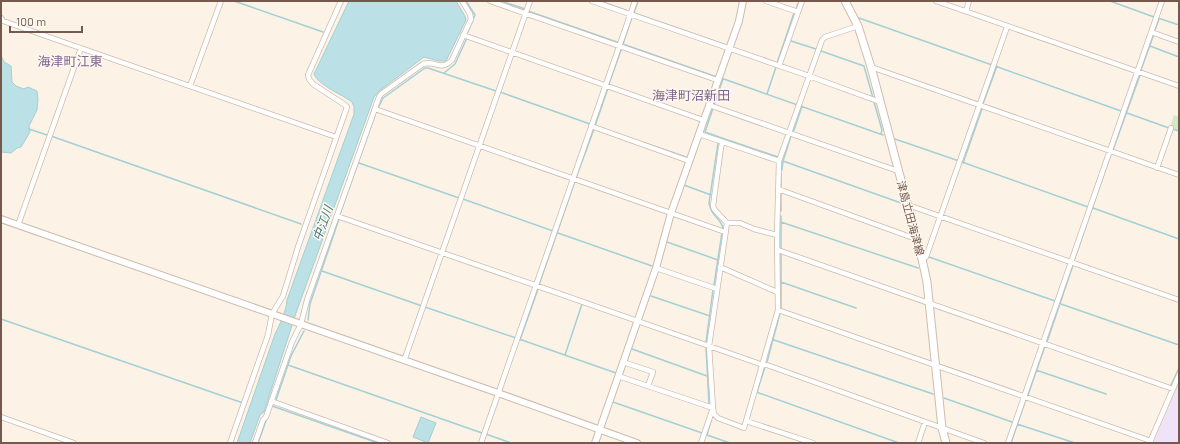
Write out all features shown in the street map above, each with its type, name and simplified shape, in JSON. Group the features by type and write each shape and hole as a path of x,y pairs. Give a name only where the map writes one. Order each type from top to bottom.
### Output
{"main road":[{"name":"津島立田海津線","path":"848,2 858,26 871,67 922,259 927,282 942,428 946,443"}],"street":[{"path":"190,86 221,1"},
{"path":"230,443 274,315 283,296 298,247 347,107 313,84 309,79 308,74 341,1"},
{"path":"255,443 263,420 269,409 379,97 381,94 423,64 429,62 440,66 447,65 452,60 471,19 470,14 462,1"},
{"path":"490,1 526,11 718,78"},
{"path":"404,361 530,1"},
{"path":"592,1 880,102"},
{"path":"481,443 635,1"},
{"path":"595,443 656,268 671,213 739,21 743,1"},
{"path":"766,1 798,12"},
{"path":"779,66 802,1"},
{"path":"936,1 1179,86"},
{"path":"966,11 969,1"},
{"path":"1008,443 1162,1"},
{"path":"1,18 3,21 336,137"},
{"path":"727,223 709,346 713,408 714,414 718,418 744,428 778,310 777,235 779,161 822,40 825,37 858,26"},
{"path":"922,259 926,257 941,217 1007,27"},
{"path":"1151,32 1179,42"},
{"path":"464,35 704,120"},
{"path":"18,225 81,48"},
{"path":"871,67 1179,175"},
{"path":"709,105 898,171"},
{"path":"375,109 725,232"},
{"path":"591,126 689,161"},
{"path":"1157,168 1171,128"},
{"path":"699,134 779,161"},
{"path":"723,142 713,206 714,209 727,223 740,223 754,229 777,235"},
{"path":"778,189 916,238"},
{"path":"908,205 1179,300"},
{"path":"337,216 763,365 767,365 984,443"},
{"path":"1,219 637,443"},
{"path":"778,250 1173,389"},
{"path":"720,267 778,292"},
{"path":"656,268 717,289"},
{"path":"778,310 1024,396 1150,442 1179,375"},
{"path":"623,362 653,372 648,386"},
{"path":"618,376 713,408"},
{"path":"271,402 388,443"},
{"path":"700,443 713,408"},
{"path":"1,417 74,443"},
{"path":"746,421 813,443"},
{"path":"918,443 925,422"}],"shaded area":[{"path":"1179,383 1179,443 1153,443"}],"green space":[{"path":"1174,115 1179,117 1179,131 1170,127"}],"water":[{"name":"中江川","path":"349,1 456,1 466,20 446,61 439,61 424,57 379,91 374,97 296,313 264,412 260,415 250,443 237,443 354,114 352,102 325,86 316,78 314,74"},
{"path":"1,55 4,62 11,66 12,82 16,86 24,89 28,87 37,91 38,99 37,110 29,126 30,132 21,147 17,148 11,153 1,152"},
{"path":"421,417 436,423 428,443 413,437"}],"waterway":[{"path":"234,1 323,32"},
{"path":"466,1 475,15 467,34"},
{"path":"501,1 525,9"},
{"path":"600,1 628,11"},
{"path":"638,1 634,13 726,45"},
{"path":"796,9 799,1"},
{"path":"1110,1 1154,17"},
{"path":"528,11 717,77"},
{"path":"777,63 794,13"},
{"path":"623,44 632,17"},
{"path":"859,18 992,65"},
{"path":"1158,18 1179,25"},
{"path":"1155,30 1159,19"},
{"path":"1141,70 1154,34"},
{"path":"444,73 455,64 467,38"},
{"path":"791,41 816,49"},
{"path":"1150,46 1179,57"},
{"path":"609,84 621,50"},
{"path":"821,51 864,66 873,98"},
{"path":"995,66 1121,111"},
{"path":"983,104 997,66"},
{"path":"767,94 776,67"},
{"path":"378,108 383,98 425,68 496,91"},
{"path":"1113,150 1140,75"},
{"path":"721,78 883,135"},
{"path":"714,105 723,79"},
{"path":"595,126 608,88"},
{"path":"500,92 590,124"},
{"path":"874,102 882,130 881,134"},
{"path":"793,133 802,106"},
{"path":"713,108 705,132 719,137"},
{"path":"963,163 982,109"},
{"path":"340,214 376,112"},
{"path":"1127,113 1169,128"},
{"path":"29,129 47,135"},
{"path":"576,178 594,129"},
{"path":"1172,129 1179,131"},
{"path":"51,136 301,224"},
{"path":"782,170 783,161 791,136"},
{"path":"719,137 778,157"},
{"path":"895,139 959,161"},
{"path":"645,143 686,157"},
{"path":"718,143 709,203 710,208 722,224 723,228"},
{"path":"1074,261 1111,154"},
{"path":"783,161 901,203"},
{"path":"962,162 1088,207"},
{"path":"359,163 459,198"},
{"path":"781,173 781,189"},
{"path":"539,285 575,181"},
{"path":"684,185 711,195"},
{"path":"781,192 781,211"},
{"path":"463,199 553,231"},
{"path":"1093,208 1179,239"},
{"path":"781,216 781,249"},
{"path":"308,320 310,304 339,219"},
{"path":"781,222 918,268"},
{"path":"714,285 722,232"},
{"path":"558,233 652,266"},
{"path":"667,242 718,260"},
{"path":"781,252 781,308"},
{"path":"929,257 1055,301"},
{"path":"1047,342 1073,265"},
{"path":"322,271 422,306"},
{"path":"781,282 856,308"},
{"path":"520,340 538,289"},
{"path":"706,342 713,290"},
{"path":"651,296 710,316"},
{"path":"1058,303 1179,345"},
{"path":"565,355 582,304"},
{"path":"425,307 516,338"},
{"path":"767,362 780,313"},
{"path":"1,319 243,403"},
{"path":"276,400 291,356 304,331"},
{"path":"519,339 616,373"},
{"path":"774,340 933,394"},
{"path":"1028,395 1045,346"},
{"path":"706,347 709,404"},
{"path":"632,349 707,376"},
{"path":"288,365 482,433"},
{"path":"941,365 992,383"},
{"path":"765,367 757,392 899,443"},
{"path":"1171,385 1179,368"},
{"path":"1036,370 1106,394"},
{"path":"944,398 1012,422"},
{"path":"1011,443 1026,399"},
{"path":"613,402 702,433"},
{"path":"272,406 378,443"},
{"path":"712,417 707,435 730,443"},
{"path":"258,443 267,418"},
{"path":"1017,424 1075,443"},
{"path":"486,434 511,443"}],"district":[{"name":"海津町江東","path":"70,61"},
{"name":"海津町沼新田","path":"691,95"}]}
